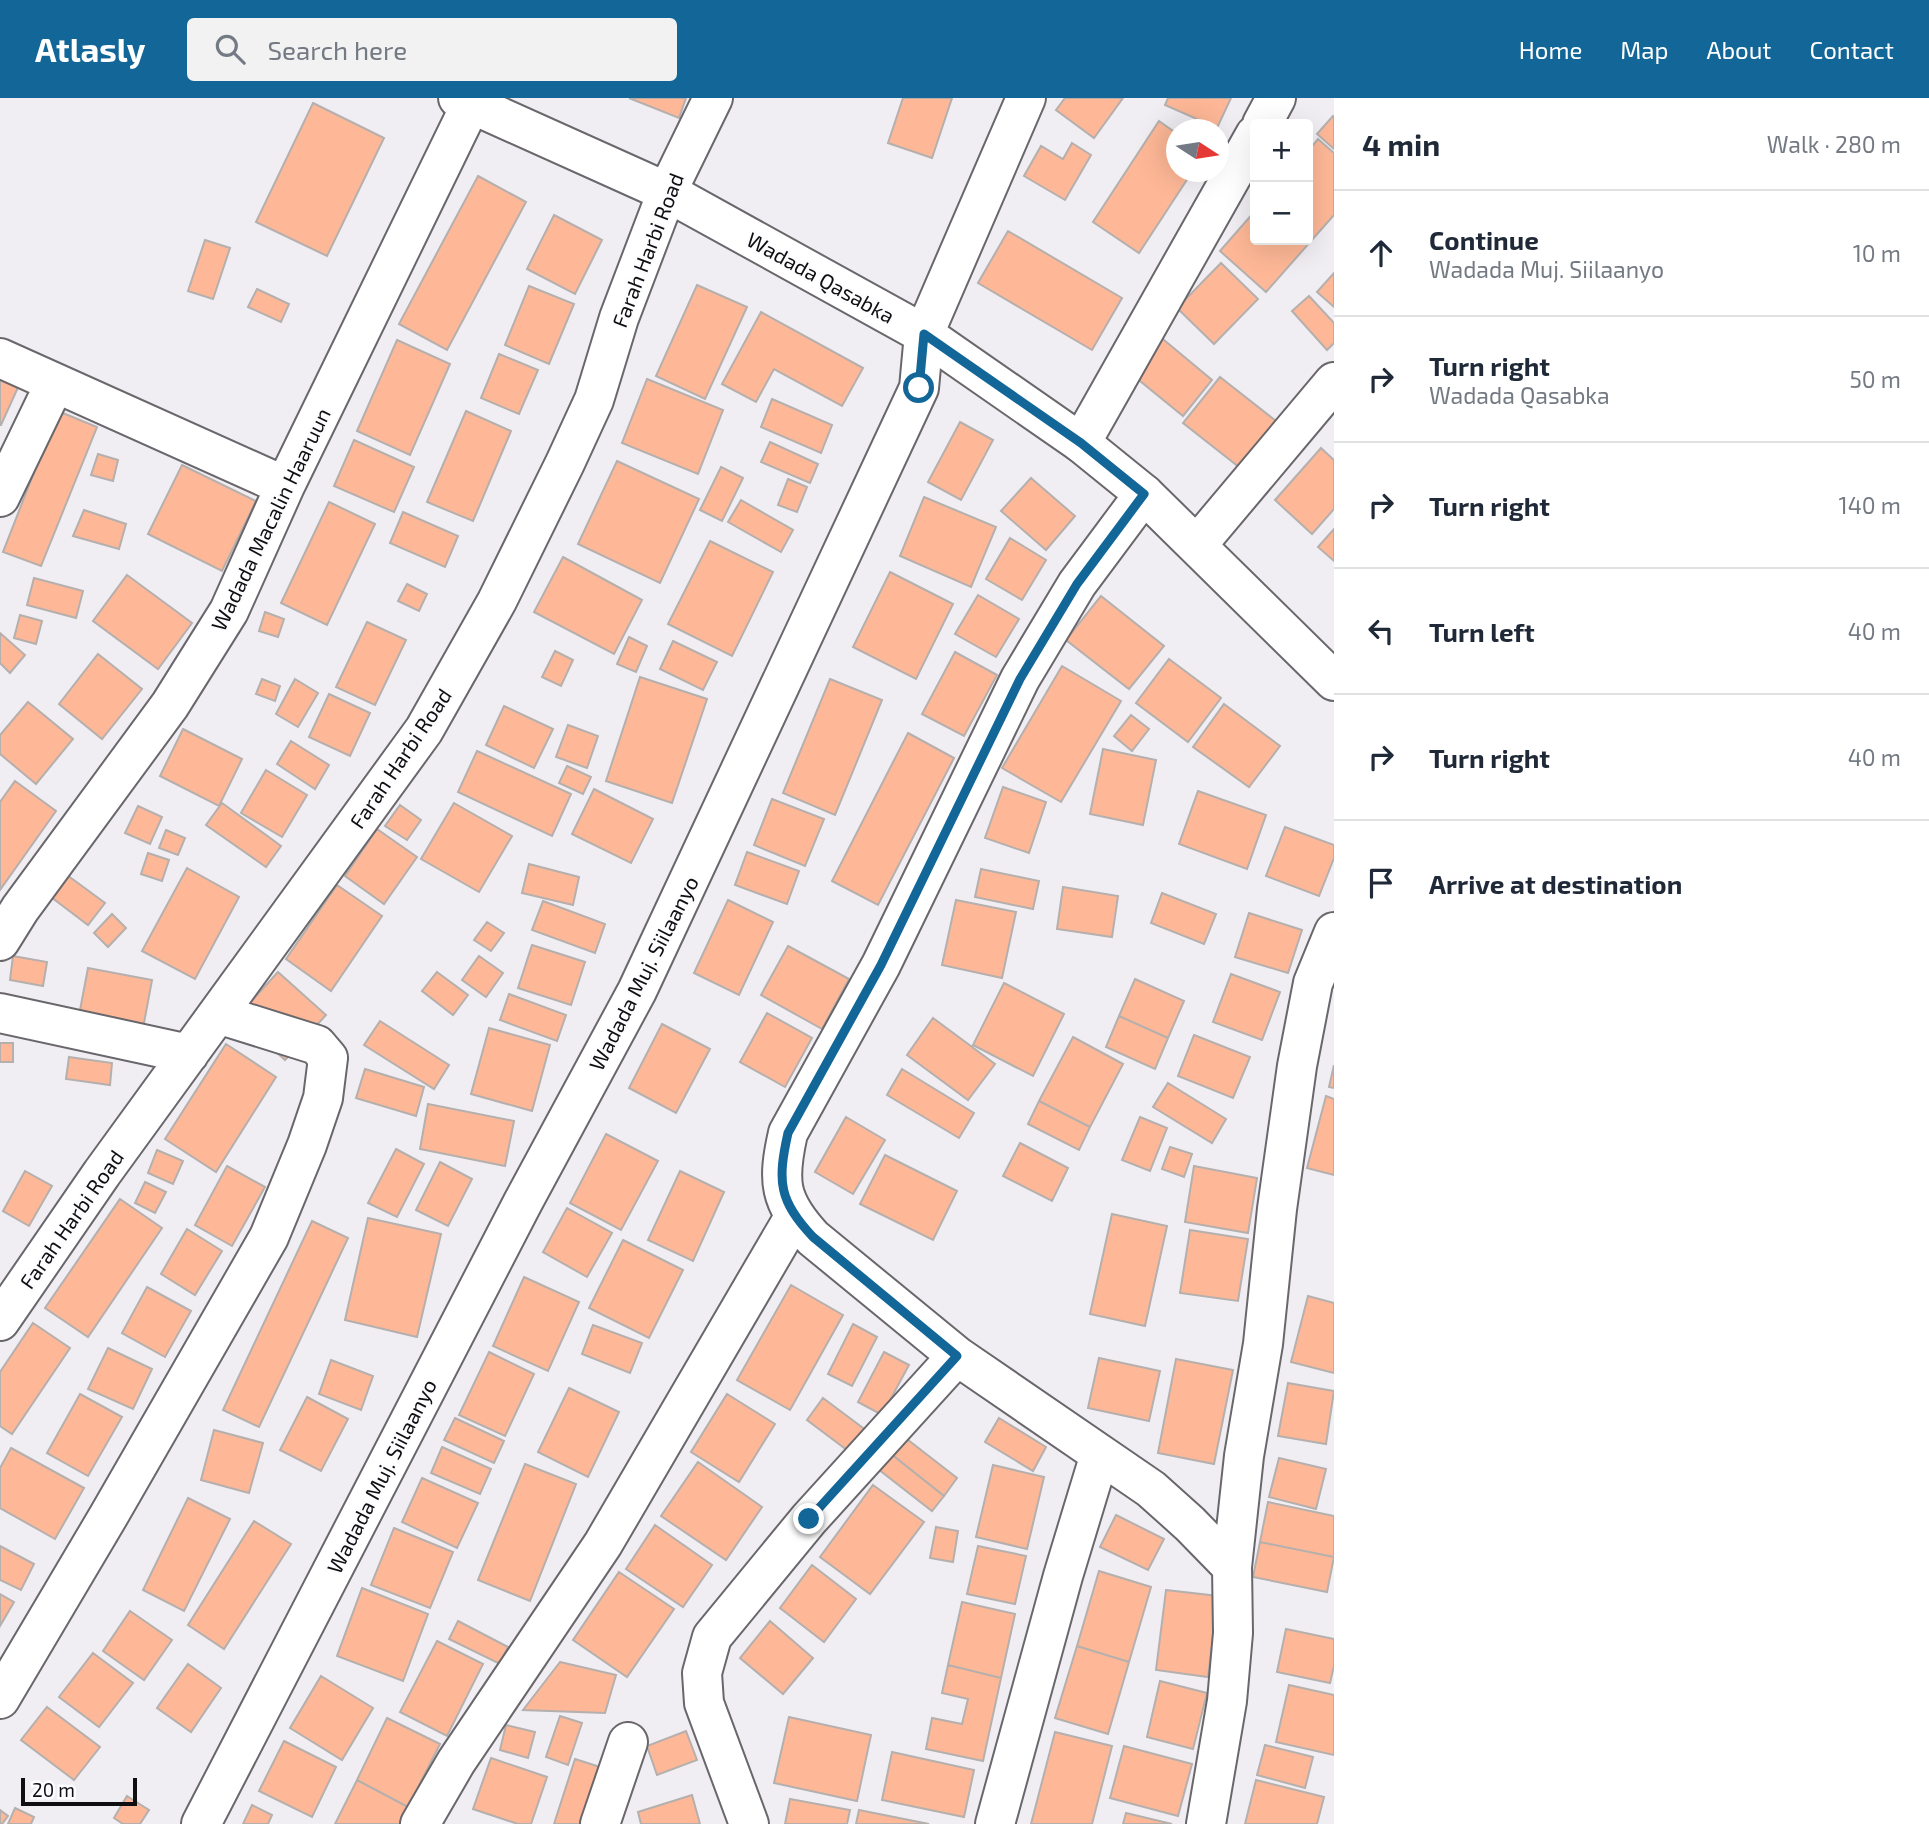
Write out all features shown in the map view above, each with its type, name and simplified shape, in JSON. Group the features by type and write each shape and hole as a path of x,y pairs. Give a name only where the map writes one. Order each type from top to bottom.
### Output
{"street":[{"name":"Farah Harbi Road","path":"0,1321 102,1173 424,730 497,601 594,400 619,318 667,192 713,98"},
{"name":"Wadada Muj. Siilaanyo","path":"201,1824 523,1202 638,991 919,388 924,334 1026,98"},
{"path":"1265,119 1276,98"},
{"name":"Wadada Qasabka","path":"468,100 667,192 924,334 1081,443 1144,494 1334,681"},
{"name":"Wadada Macalin Haaruun","path":"0,941 20,909 170,705 229,611 285,486 468,100"},
{"path":"1081,443 1250,144"},
{"path":"0,358 285,486"},
{"path":"1197,545 1334,382"},
{"path":"0,497 55,383"},
{"path":"1144,494 1077,584 1020,679 881,965 788,1133 783,1156 783,1193 794,1217 813,1237 957,1356 1151,1489 1190,1524 1231,1567"},
{"path":"1206,1824 1214,1788 1228,1687 1233,1633 1231,1567 1244,1456 1262,1344 1297,1066 1313,983 1334,932"},
{"path":"0,1013 189,1054"},
{"path":"0,1699 269,1237 307,1145 323,1098 328,1058 317,1045 218,1014"},
{"path":"420,1824 456,1762 603,1544 794,1217"},
{"path":"749,1824 704,1703 702,1673 712,1637 809,1519 957,1356"},
{"path":"995,1824 1063,1576 1100,1454"},
{"path":"600,1824 628,1742"}],"building":[{"path":"629,98 686,98 679,118"},
{"path":"903,98 952,98 932,158 888,143"},
{"path":"1065,98 1123,98 1094,138 1056,110"},
{"path":"1168,98 1231,98 1221,119 1197,119 1165,105"},
{"path":"313,103 384,138 327,256 256,222"},
{"path":"1334,117 1334,149 1317,134"},
{"path":"1159,121 1166,126 1166,182 1185,182 1139,253 1093,222"},
{"path":"1318,139 1334,153 1334,215 1313,239 1313,182 1313,145"},
{"path":"1072,143 1091,155 1065,200 1024,176 1041,146 1063,159"},
{"path":"478,176 526,202 447,350 399,324"},
{"path":"554,215 602,240 575,294 527,269"},
{"path":"1250,217 1250,245 1308,245 1266,292 1220,251"},
{"path":"1008,231 1122,298 1092,350 978,283"},
{"path":"205,240 230,248 213,299 188,291"},
{"path":"1221,263 1258,299 1214,344 1177,308"},
{"path":"1334,273 1334,307 1317,292"},
{"path":"697,285 747,307 705,399 656,376"},
{"path":"529,286 574,304 549,364 505,345"},
{"path":"257,289 289,304 281,322 248,307"},
{"path":"1309,296 1334,323 1334,343 1327,350 1292,311"},
{"path":"761,312 863,368 842,406 774,369 756,402 722,384"},
{"path":"1158,335 1212,380 1183,416 1129,372"},
{"path":"397,340 450,364 410,455 357,431"},
{"path":"499,354 538,370 519,414 481,398"},
{"path":"0,375 20,383 1,425 0,425"},
{"path":"1220,377 1276,421 1239,467 1183,423"},
{"path":"647,379 723,410 698,474 622,443"},
{"path":"772,399 832,425 821,453 761,427"},
{"path":"58,411 97,427 41,566 3,552"},
{"path":"466,411 511,431 473,521 427,502"},
{"path":"960,422 993,440 961,500 928,482"},
{"path":"354,440 414,467 394,512 334,486"},
{"path":"770,442 818,464 810,483 761,462"},
{"path":"1321,448 1334,460 1334,509 1312,534 1275,500"},
{"path":"98,454 118,460 113,481 91,475"},
{"path":"617,461 699,499 660,583 578,544"},
{"path":"182,465 256,501 222,571 148,534"},
{"path":"721,467 743,478 722,521 700,510"},
{"path":"1031,478 1075,516 1046,550 1001,511"},
{"path":"788,479 807,487 797,512 778,505"},
{"path":"924,497 996,527 971,587 900,556"},
{"path":"741,500 793,530 781,552 728,522"},
{"path":"329,502 375,524 327,625 281,603"},
{"path":"84,510 126,524 119,549 73,536"},
{"path":"403,512 458,536 445,567 390,543"},
{"path":"1334,529 1334,561 1318,547"},
{"path":"1010,538 1046,560 1022,600 986,579"},
{"path":"710,541 773,572 732,656 668,624"},
{"path":"563,557 642,600 614,654 534,612"},
{"path":"890,572 953,604 916,679 853,647"},
{"path":"127,575 192,623 158,669 93,621"},
{"path":"34,578 83,591 76,618 27,605"},
{"path":"407,584 427,594 419,611 398,601"},
{"path":"978,595 1019,619 996,657 955,634"},
{"path":"1101,596 1164,646 1129,689 1066,640"},
{"path":"265,612 284,619 278,637 259,631"},
{"path":"20,615 42,621 36,644 14,638"},
{"path":"367,622 406,640 375,705 336,687"},
{"path":"0,633 25,655 10,673 0,663"},
{"path":"629,637 647,646 636,672 617,664"},
{"path":"673,641 717,662 703,690 660,669"},
{"path":"555,651 573,660 561,686 542,677"},
{"path":"955,652 997,675 964,736 922,714"},
{"path":"98,654 142,689 102,739 59,704"},
{"path":"1169,659 1221,698 1188,742 1136,703"},
{"path":"1062,666 1121,701 1061,802 1002,768"},
{"path":"640,677 707,699 672,803 606,781"},
{"path":"262,679 280,686 275,701 256,694"},
{"path":"295,679 318,693 298,727 276,714"},
{"path":"830,679 882,700 835,815 783,793"},
{"path":"329,694 370,713 350,756 309,737"},
{"path":"28,702 73,739 36,784 0,754 0,735"},
{"path":"1224,704 1280,746 1249,787 1193,747"},
{"path":"504,706 553,729 534,768 486,745"},
{"path":"1131,715 1149,729 1132,751 1114,736"},
{"path":"568,725 598,736 587,768 556,757"},
{"path":"183,729 242,759 219,806 160,776"},
{"path":"908,733 954,758 878,905 832,881"},
{"path":"291,741 329,765 315,789 277,764"},
{"path":"1103,749 1156,760 1143,825 1090,814"},
{"path":"477,751 571,794 552,836 458,792"},
{"path":"567,766 591,777 583,794 559,783"},
{"path":"266,770 307,795 282,837 241,813"},
{"path":"15,781 56,811 0,890 0,802"},
{"path":"1003,787 1046,802 1029,853 985,838"},
{"path":"594,789 653,819 631,863 572,834"},
{"path":"1198,791 1266,815 1247,869 1179,844"},
{"path":"772,799 824,819 805,866 754,845"},
{"path":"222,803 281,846 266,867 206,825"},
{"path":"454,803 512,836 479,892 421,859"},
{"path":"400,805 421,820 407,840 385,826"},
{"path":"138,806 162,817 150,844 125,833"},
{"path":"1285,827 1334,845 1334,858 1319,896 1266,876"},
{"path":"377,829 417,857 384,904 345,876"},
{"path":"166,830 185,838 178,855 159,848"},
{"path":"747,852 799,871 787,904 735,885"},
{"path":"148,853 169,860 162,881 141,874"},
{"path":"529,864 579,877 573,905 522,893"},
{"path":"187,868 239,897 195,979 142,951"},
{"path":"981,869 1039,881 1033,909 975,897"},
{"path":"67,875 105,903 88,925 51,897"},
{"path":"337,885 382,916 331,991 286,959"},
{"path":"1063,887 1118,896 1112,937 1057,929"},
{"path":"1162,893 1216,914 1204,944 1151,923"},
{"path":"728,900 773,922 739,995 694,973"},
{"path":"956,900 1016,912 1002,978 942,965"},
{"path":"543,901 605,924 595,953 532,930"},
{"path":"1249,913 1302,930 1288,973 1235,957"},
{"path":"112,914 126,928 108,947 94,933"},
{"path":"487,922 504,933 491,951 474,940"},
{"path":"532,945 585,962 571,1005 518,988"},
{"path":"788,946 849,979 822,1029 761,995"},
{"path":"13,956 47,962 43,986 10,980"},
{"path":"479,956 503,973 486,997 462,980"},
{"path":"88,968 152,980 141,1039 77,1026"},
{"path":"278,972 326,1015 285,1060 237,1017"},
{"path":"437,972 468,995 453,1015 422,991"},
{"path":"1231,974 1280,992 1262,1040 1213,1022"},
{"path":"1135,979 1184,1001 1168,1038 1119,1016"},
{"path":"1004,983 1064,1014 1033,1076 973,1045"},
{"path":"509,994 566,1015 557,1041 500,1020"},
{"path":"767,1013 812,1038 785,1087 740,1062"},
{"path":"1119,1016 1168,1038 1155,1069 1106,1047"},
{"path":"933,1018 995,1064 968,1100 907,1055"},
{"path":"380,1021 449,1065 434,1089 364,1045"},
{"path":"662,1024 710,1049 676,1113 629,1088"},
{"path":"489,1028 550,1045 532,1111 471,1094"},
{"path":"1194,1035 1250,1057 1233,1098 1178,1076"},
{"path":"1073,1037 1123,1064 1090,1127 1039,1101"},
{"path":"0,1043 13,1043 13,1062 0,1062"},
{"path":"226,1044 276,1077 216,1172 165,1139"},
{"path":"69,1057 112,1063 110,1085 66,1079"},
{"path":"1334,1065 1334,1088 1329,1087"},
{"path":"365,1069 424,1087 416,1116 356,1098"},
{"path":"902,1069 974,1113 959,1138 887,1095"},
{"path":"1168,1083 1226,1119 1212,1143 1153,1107"},
{"path":"1326,1096 1334,1099 1334,1175 1307,1168"},
{"path":"1039,1101 1090,1127 1079,1150 1028,1124"},
{"path":"428,1104 514,1121 505,1166 420,1149"},
{"path":"846,1117 885,1140 853,1194 815,1172"},
{"path":"1140,1117 1167,1128 1150,1171 1122,1160"},
{"path":"606,1134 658,1161 621,1230 570,1203"},
{"path":"1020,1143 1068,1168 1052,1201 1003,1176"},
{"path":"1170,1147 1192,1154 1184,1177 1162,1169"},
{"path":"396,1149 424,1164 397,1217 368,1203"},
{"path":"157,1150 183,1161 173,1184 148,1173"},
{"path":"885,1155 957,1191 933,1240 860,1204"},
{"path":"440,1162 472,1179 448,1226 416,1210"},
{"path":"227,1166 265,1187 232,1246 195,1225"},
{"path":"1194,1166 1257,1178 1248,1233 1185,1222"},
{"path":"25,1171 52,1186 29,1226 3,1211"},
{"path":"680,1171 724,1192 693,1261 648,1240"},
{"path":"145,1182 166,1192 155,1213 135,1203"},
{"path":"120,1199 162,1228 88,1337 45,1308"},
{"path":"567,1208 612,1233 587,1277 543,1252"},
{"path":"1112,1214 1167,1226 1145,1326 1090,1314"},
{"path":"368,1218 441,1234 417,1337 345,1320"},
{"path":"312,1221 348,1238 259,1427 223,1410"},
{"path":"187,1229 222,1251 195,1295 161,1274"},
{"path":"1190,1230 1248,1239 1238,1301 1180,1293"},
{"path":"623,1240 683,1270 649,1338 589,1308"},
{"path":"524,1277 579,1302 548,1371 493,1346"},
{"path":"791,1285 843,1315 790,1410 737,1380"},
{"path":"147,1287 191,1311 165,1357 122,1333"},
{"path":"1308,1296 1334,1303 1334,1373 1291,1362"},
{"path":"33,1323 70,1348 12,1434 0,1426 0,1372"},
{"path":"853,1324 877,1337 852,1386 828,1374"},
{"path":"593,1325 642,1343 630,1373 582,1354"},
{"path":"108,1348 152,1369 133,1409 88,1389"},
{"path":"489,1352 534,1374 505,1436 459,1415"},
{"path":"884,1352 909,1365 882,1415 858,1402"},
{"path":"1099,1358 1160,1371 1149,1421 1088,1408"},
{"path":"1176,1359 1233,1370 1214,1464 1158,1453"},
{"path":"331,1360 373,1376 361,1410 319,1394"},
{"path":"1288,1383 1334,1391 1326,1444 1278,1436"},
{"path":"569,1388 619,1412 588,1477 538,1452"},
{"path":"80,1394 122,1417 88,1476 47,1453"},
{"path":"727,1394 775,1424 739,1482 691,1452"},
{"path":"307,1397 348,1419 321,1471 280,1450"},
{"path":"823,1398 867,1431 851,1453 807,1420"},
{"path":"455,1418 504,1441 494,1463 444,1440"},
{"path":"999,1418 1046,1447 1033,1471 985,1442"},
{"path":"214,1430 263,1443 249,1493 201,1480"},
{"path":"903,1436 957,1478 944,1496 890,1453"},
{"path":"442,1447 491,1469 480,1494 431,1473"},
{"path":"11,1448 84,1488 55,1539 0,1508 0,1468"},
{"path":"890,1453 944,1496 932,1511 878,1469"},
{"path":"1279,1458 1326,1469 1316,1509 1269,1497"},
{"path":"698,1462 762,1507 726,1560 661,1516"},
{"path":"525,1464 576,1484 530,1601 478,1580"},
{"path":"993,1465 1044,1477 1027,1549 976,1537"},
{"path":"422,1478 478,1503 457,1548 402,1522"},
{"path":"873,1485 924,1522 870,1594 820,1557"},
{"path":"188,1498 230,1519 184,1611 143,1590"},
{"path":"1268,1502 1334,1516 1334,1557 1260,1542"},
{"path":"1116,1515 1164,1539 1148,1570 1100,1547"},
{"path":"254,1521 291,1544 224,1649 188,1625"},
{"path":"655,1525 712,1565 683,1607 626,1569"},
{"path":"936,1527 958,1531 953,1562 930,1558"},
{"path":"394,1528 453,1552 430,1608 371,1585"},
{"path":"1260,1542 1334,1557 1327,1592 1253,1577"},
{"path":"0,1546 34,1564 21,1590 0,1580"},
{"path":"978,1546 1026,1556 1015,1604 967,1594"},
{"path":"812,1565 856,1599 824,1642 780,1608"},
{"path":"1099,1571 1151,1587 1129,1662 1077,1646"},
{"path":"619,1572 674,1609 627,1677 573,1640"},
{"path":"362,1588 428,1614 403,1681 337,1656"},
{"path":"1166,1590 1218,1596 1208,1677 1156,1670"},
{"path":"0,1594 14,1602 0,1626"},
{"path":"962,1602 1015,1614 1001,1678 948,1665"},
{"path":"130,1611 172,1640 144,1680 103,1651"},
{"path":"458,1621 508,1647 500,1664 449,1639"},
{"path":"770,1621 813,1658 783,1694 740,1658"},
{"path":"1286,1629 1334,1639 1334,1666 1330,1683 1277,1672"},
{"path":"437,1641 483,1664 447,1736 400,1712"},
{"path":"1077,1646 1129,1662 1108,1734 1055,1718"},
{"path":"93,1653 133,1683 99,1727 59,1697"},
{"path":"560,1662 616,1675 605,1713 523,1710"},
{"path":"188,1664 221,1688 191,1732 157,1708"},
{"path":"948,1665 1001,1678 983,1761 926,1749 932,1718 962,1724 968,1699 942,1693"},
{"path":"321,1676 373,1708 342,1760 290,1728"},
{"path":"1160,1681 1207,1693 1193,1749 1147,1737"},
{"path":"1289,1685 1334,1695 1334,1755 1276,1742"},
{"path":"47,1707 100,1747 74,1780 21,1740"},
{"path":"560,1716 582,1723 568,1765 546,1757"},
{"path":"789,1717 871,1735 857,1801 774,1783"},
{"path":"387,1718 440,1744 408,1807 357,1780"},
{"path":"506,1725 535,1732 528,1758 500,1750"},
{"path":"686,1731 697,1760 657,1775 647,1746"},
{"path":"1055,1732 1112,1746 1092,1824 1031,1824"},
{"path":"284,1741 336,1767 312,1817 259,1791"},
{"path":"1265,1745 1313,1757 1305,1788 1257,1775"},
{"path":"1124,1746 1192,1764 1178,1816 1110,1798"},
{"path":"892,1752 974,1770 964,1817 882,1800"},
{"path":"491,1758 547,1777 531,1824 518,1824 473,1809"},
{"path":"575,1759 603,1768 586,1824 554,1824"},
{"path":"357,1780 408,1807 400,1824 335,1824"},
{"path":"1256,1780 1324,1797 1317,1824 1245,1824"},
{"path":"692,1795 700,1824 641,1824 638,1812"},
{"path":"127,1796 149,1810 140,1824 123,1824 114,1818"},
{"path":"790,1799 850,1810 847,1824 785,1824"},
{"path":"252,1805 272,1815 268,1824 243,1824"},
{"path":"15,1808 34,1817 31,1824 8,1824"},
{"path":"0,1810 8,1816 2,1824 0,1824"},
{"path":"859,1810 929,1824 856,1824"},
{"path":"1126,1813 1172,1824 1123,1824"}],"route":[{"path":"809,1519 957,1356 813,1237 794,1217 783,1193 783,1156 788,1133 881,965 1020,679 1077,584 1144,494 1081,443 924,334 919,388"}]}
